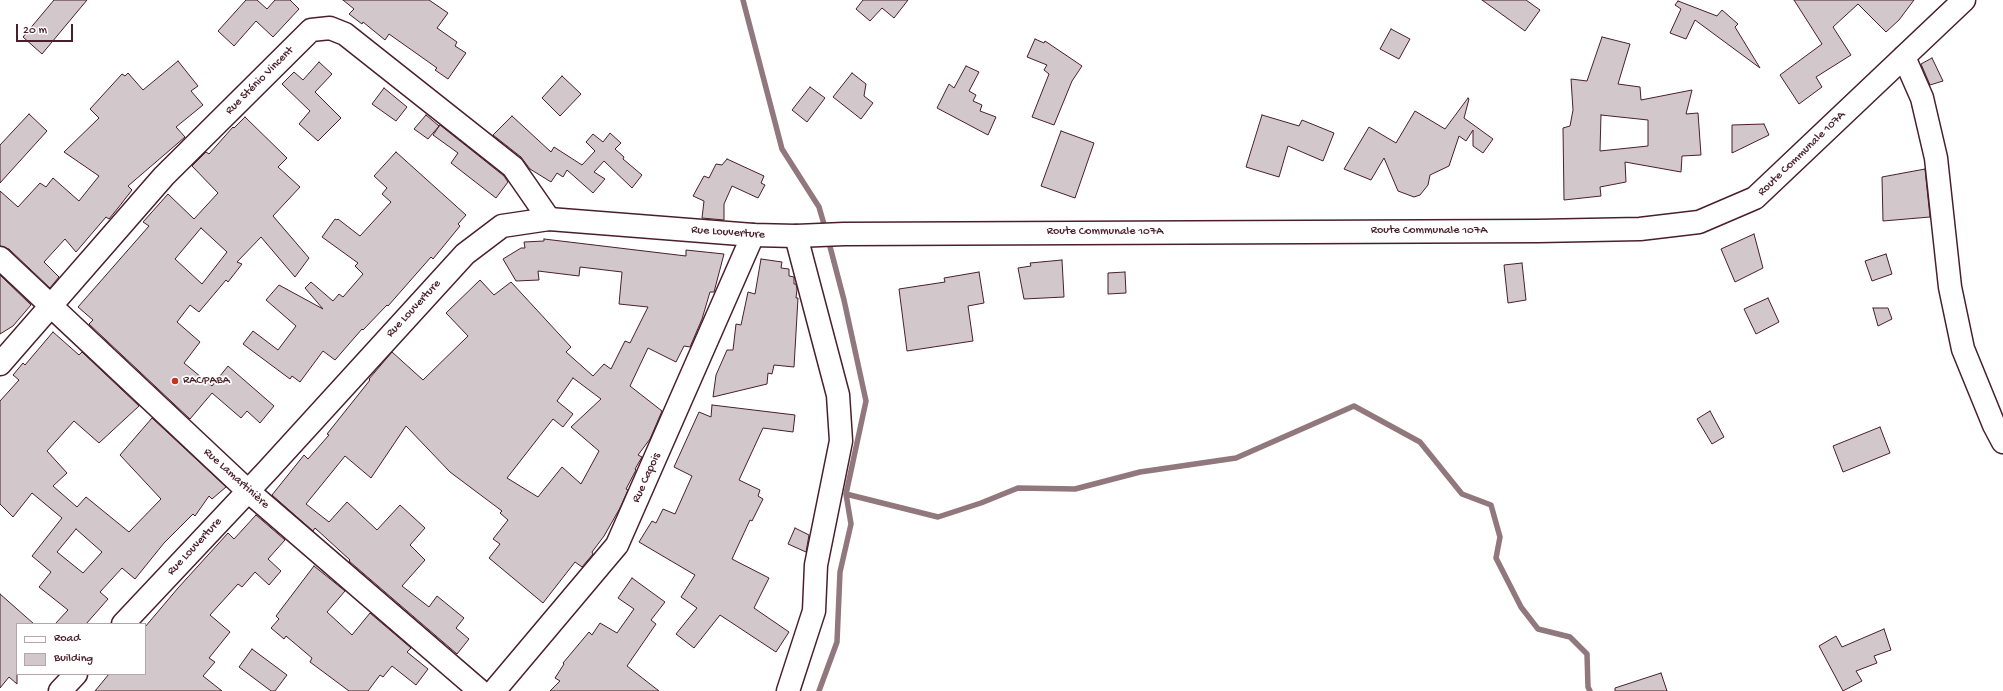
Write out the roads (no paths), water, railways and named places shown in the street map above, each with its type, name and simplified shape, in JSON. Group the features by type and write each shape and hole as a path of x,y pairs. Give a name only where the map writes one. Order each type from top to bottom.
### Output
{"street":[{"name":"Route Communale 107A","path":"802,235 1546,231 1640,229 1699,222 1755,198 1964,0"},
{"name":"Rue Sténio Vincent","path":"0,364 164,176 311,30 330,28 345,34 513,167 549,219"},
{"path":"1904,57 1922,98 1936,158 1950,287 1963,350 1994,425 2003,442"},
{"name":"Rue Louverture","path":"124,623 248,491 465,254 502,226 549,219 753,235 802,235"},
{"name":"Rue Capois","path":"494,691 617,545 753,235"},
{"path":"788,691 814,611 816,565 841,441 838,395 802,235"},
{"name":"Rue Lamartinière","path":"0,258 248,491 480,691"},
{"path":"60,691 75,675"}],"waterway":[{"path":"743,0 782,149 819,207 826,231"},
{"path":"828,239 844,300 866,401 846,494 938,517 981,503 1018,488 1075,489 1140,472 1236,458 1354,406 1420,442 1462,494 1491,505 1500,537 1496,558 1521,607 1538,629 1570,637 1587,654 1588,687 1590,691"},
{"path":"819,691 837,642 840,572 851,524 846,494"}],"place":[{"name":"RACPABA","path":"175,381"}]}
